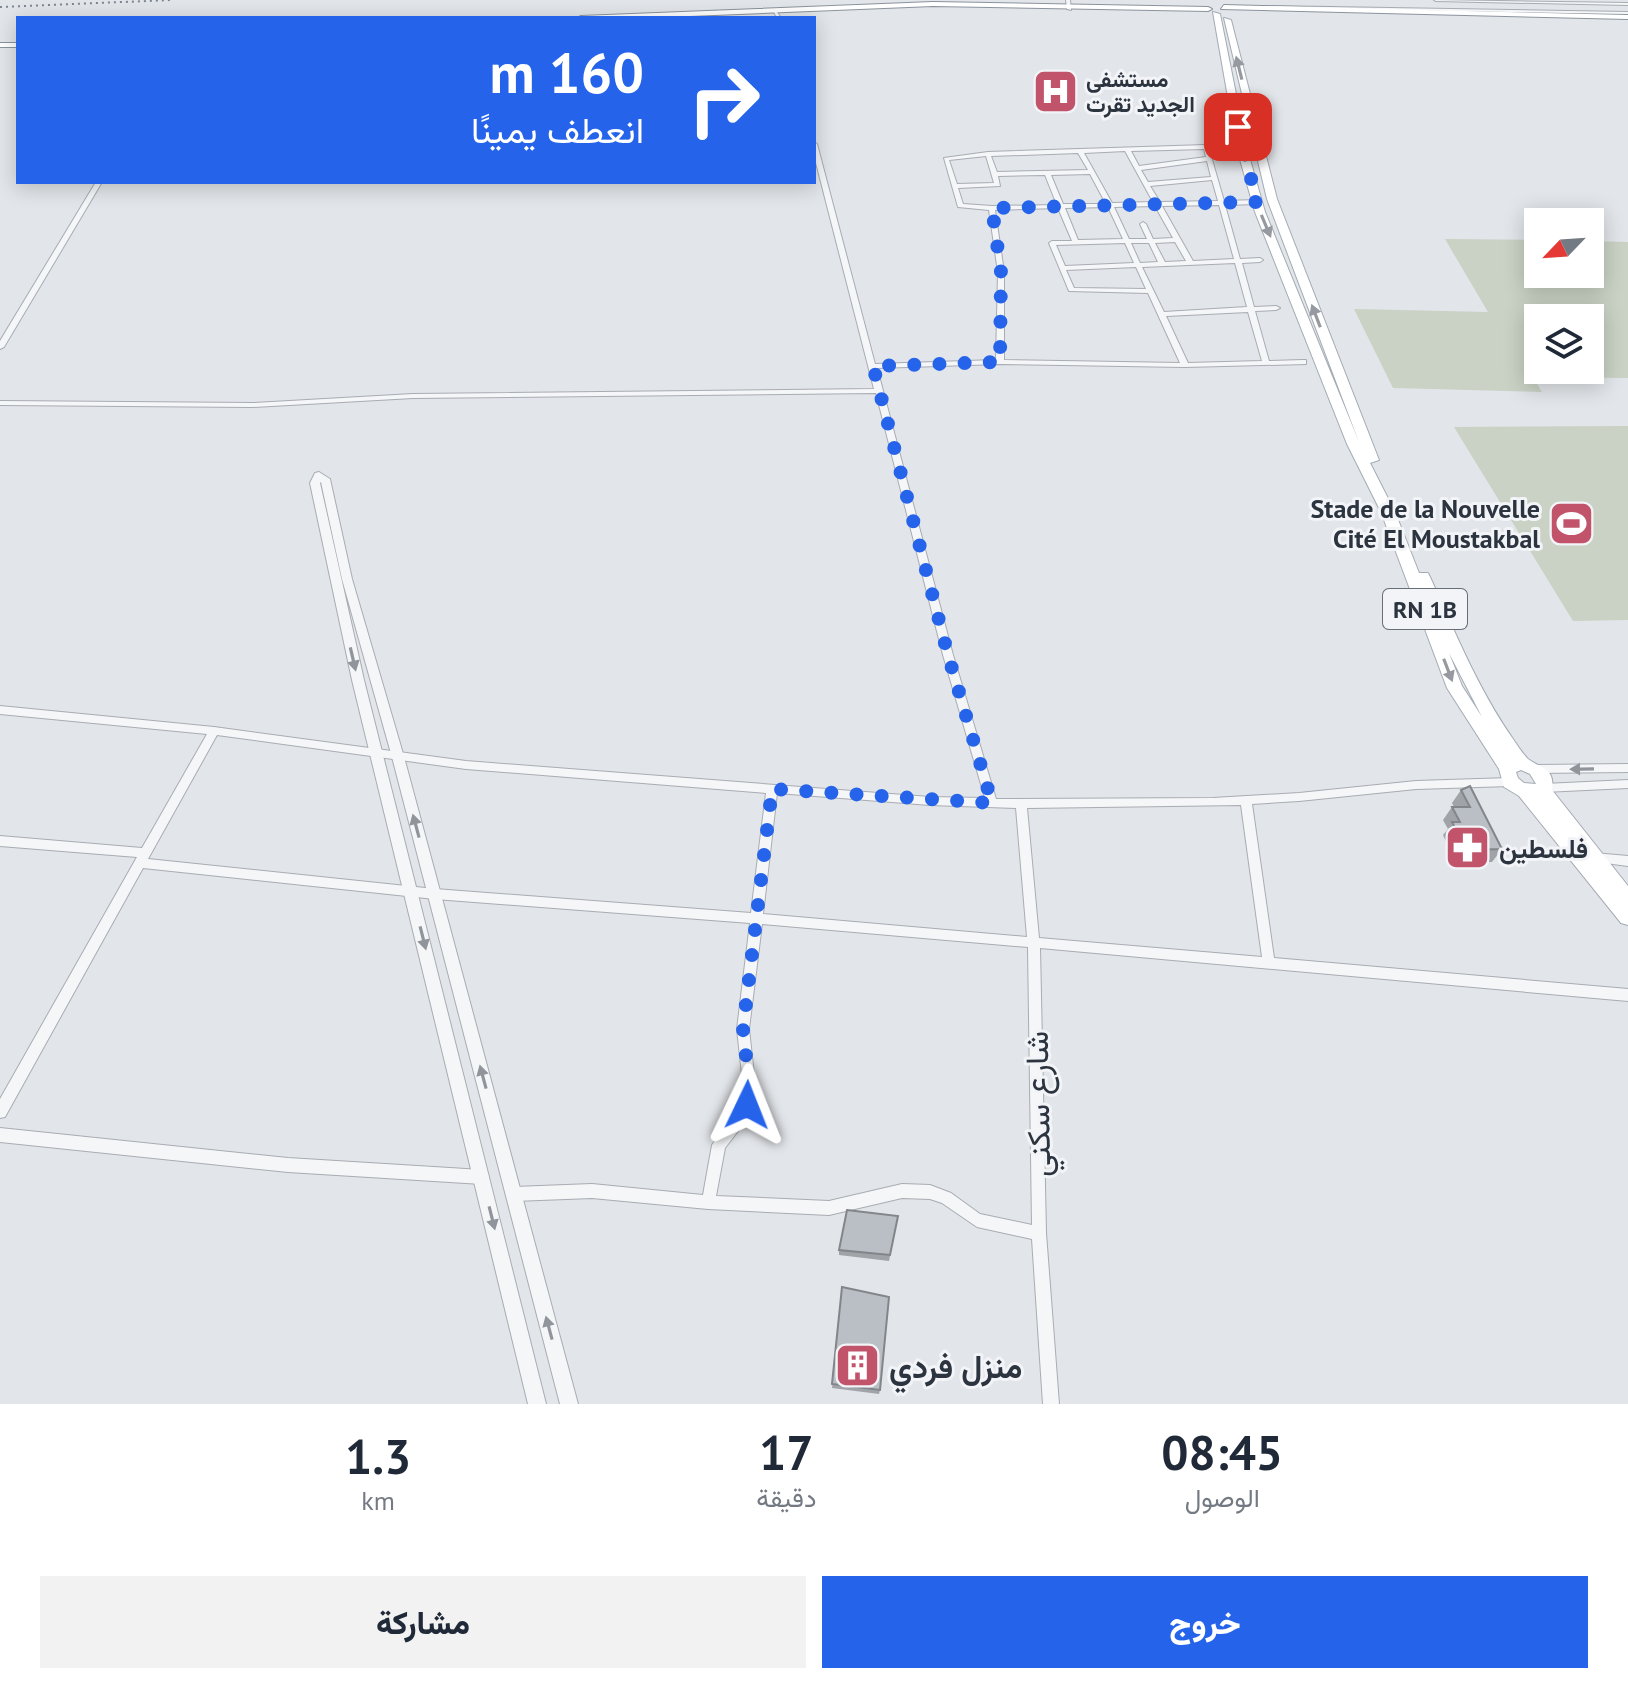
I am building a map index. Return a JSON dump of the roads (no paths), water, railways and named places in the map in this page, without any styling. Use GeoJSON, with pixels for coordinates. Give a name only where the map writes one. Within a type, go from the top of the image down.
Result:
{"type":"FeatureCollection","features":[{"type":"Feature","properties":{"kind":"main road"},"geometry":{"type":"LineString","coordinates":[[667,16],[777,14],[933,4],[1628,17]]}},
{"type":"Feature","properties":{"kind":"main road"},"geometry":{"type":"LineString","coordinates":[[725,16],[1069,5]]}},
{"type":"Feature","properties":{"kind":"main road"},"geometry":{"type":"LineString","coordinates":[[1218,8],[1628,17]]}},
{"type":"Feature","properties":{"kind":"main road","name":"RN 1B"},"geometry":{"type":"LineString","coordinates":[[1218,8],[1242,149],[1257,202],[1388,512],[1455,688],[1628,899]]}},
{"type":"Feature","properties":{"kind":"main road","name":"RN 1B"},"geometry":{"type":"LineString","coordinates":[[1218,8],[1272,199],[1337,389]]}},
{"type":"Feature","properties":{"kind":"main road"},"geometry":{"type":"LineString","coordinates":[[799,16],[809,13]]}},
{"type":"Feature","properties":{"kind":"main road","name":"RN 1B"},"geometry":{"type":"LineString","coordinates":[[1527,779],[1628,917]]}},
{"type":"Feature","properties":{"kind":"street"},"geometry":{"type":"LineString","coordinates":[[1316,0],[1322,9]]}},
{"type":"Feature","properties":{"kind":"street"},"geometry":{"type":"LineString","coordinates":[[1436,0],[1628,4]]}},
{"type":"Feature","properties":{"kind":"street"},"geometry":{"type":"LineString","coordinates":[[1467,0],[1487,12]]}},
{"type":"Feature","properties":{"kind":"street"},"geometry":{"type":"LineString","coordinates":[[1574,1],[1590,14]]}},
{"type":"Feature","properties":{"kind":"street"},"geometry":{"type":"LineString","coordinates":[[1206,147],[1266,363]]}},
{"type":"Feature","properties":{"kind":"street"},"geometry":{"type":"LineString","coordinates":[[1257,202],[962,207],[946,159],[988,154],[1206,147],[1260,151]]}},
{"type":"Feature","properties":{"kind":"street"},"geometry":{"type":"LineString","coordinates":[[1127,150],[1190,262]]}},
{"type":"Feature","properties":{"kind":"street"},"geometry":{"type":"LineString","coordinates":[[1080,151],[1110,205],[1185,365]]}},
{"type":"Feature","properties":{"kind":"street"},"geometry":{"type":"LineString","coordinates":[[816,152],[948,655],[992,803]]}},
{"type":"Feature","properties":{"kind":"street"},"geometry":{"type":"LineString","coordinates":[[956,186],[998,185],[988,154]]}},
{"type":"Feature","properties":{"kind":"street"},"geometry":{"type":"LineString","coordinates":[[1138,168],[1165,167],[1173,161],[1209,159]]}},
{"type":"Feature","properties":{"kind":"street"},"geometry":{"type":"LineString","coordinates":[[995,174],[1092,172]]}},
{"type":"Feature","properties":{"kind":"street"},"geometry":{"type":"LineString","coordinates":[[1047,173],[1075,241]]}},
{"type":"Feature","properties":{"kind":"street"},"geometry":{"type":"LineString","coordinates":[[1148,184],[1215,178]]}},
{"type":"Feature","properties":{"kind":"street"},"geometry":{"type":"LineString","coordinates":[[0,347],[98,184]]}},
{"type":"Feature","properties":{"kind":"street"},"geometry":{"type":"LineString","coordinates":[[992,208],[1001,272],[1000,362]]}},
{"type":"Feature","properties":{"kind":"street"},"geometry":{"type":"LineString","coordinates":[[1143,224],[1162,263]]}},
{"type":"Feature","properties":{"kind":"street"},"geometry":{"type":"LineString","coordinates":[[1150,291],[1074,291],[1052,243],[1178,240]]}},
{"type":"Feature","properties":{"kind":"street"},"geometry":{"type":"LineString","coordinates":[[1061,268],[1260,260]]}},
{"type":"Feature","properties":{"kind":"street"},"geometry":{"type":"LineString","coordinates":[[1163,314],[1276,308]]}},
{"type":"Feature","properties":{"kind":"street"},"geometry":{"type":"LineString","coordinates":[[873,366],[1000,362],[1185,365],[1303,362]]}},
{"type":"Feature","properties":{"kind":"street"},"geometry":{"type":"LineString","coordinates":[[0,403],[252,405],[413,396],[879,391]]}},
{"type":"Feature","properties":{"kind":"street"},"geometry":{"type":"LineString","coordinates":[[537,1404],[335,582],[315,483],[319,475],[325,479],[347,579],[435,894],[569,1404]]}},
{"type":"Feature","properties":{"kind":"street"},"geometry":{"type":"LineString","coordinates":[[0,710],[214,731],[398,757],[772,789],[992,803],[1246,800],[1527,779],[1628,768]]}},
{"type":"Feature","properties":{"kind":"street"},"geometry":{"type":"LineString","coordinates":[[0,1111],[214,731]]}},
{"type":"Feature","properties":{"kind":"street"},"geometry":{"type":"LineString","coordinates":[[1527,779],[1628,784]]}},
{"type":"Feature","properties":{"kind":"street"},"geometry":{"type":"LineString","coordinates":[[708,1202],[719,1145],[740,1117],[750,1093],[743,1029],[772,789]]}},
{"type":"Feature","properties":{"kind":"street"},"geometry":{"type":"LineString","coordinates":[[1246,800],[1269,964]]}},
{"type":"Feature","properties":{"kind":"street","name":"شارع سكني"},"geometry":{"type":"LineString","coordinates":[[1021,804],[1034,944],[1039,1233],[1051,1404]]}},
{"type":"Feature","properties":{"kind":"street"},"geometry":{"type":"LineString","coordinates":[[0,841],[435,894],[755,918],[1628,995]]}},
{"type":"Feature","properties":{"kind":"street"},"geometry":{"type":"LineString","coordinates":[[1593,858],[1628,861]]}},
{"type":"Feature","properties":{"kind":"street"},"geometry":{"type":"LineString","coordinates":[[0,1135],[288,1165],[482,1177]]}},
{"type":"Feature","properties":{"kind":"street"},"geometry":{"type":"LineString","coordinates":[[514,1194],[592,1191],[708,1202],[829,1208],[902,1191],[930,1192],[946,1198],[977,1220],[1039,1233]]}},
{"type":"Feature","properties":{"kind":"railway"},"geometry":{"type":"LineString","coordinates":[[0,7],[172,0]]}},
{"type":"Feature","properties":{"kind":"place","name":"مستشفى الجديد تقرت"},"geometry":{"type":"Point","coordinates":[1055,92]}},
{"type":"Feature","properties":{"kind":"place","name":"Stade de la Nouvelle Cité El Moustakbal"},"geometry":{"type":"Point","coordinates":[1571,523]}},
{"type":"Feature","properties":{"kind":"place","name":"فلسطين"},"geometry":{"type":"Point","coordinates":[1468,848]}},
{"type":"Feature","properties":{"kind":"place","name":"منزل فردي"},"geometry":{"type":"Point","coordinates":[858,1366]}}]}
